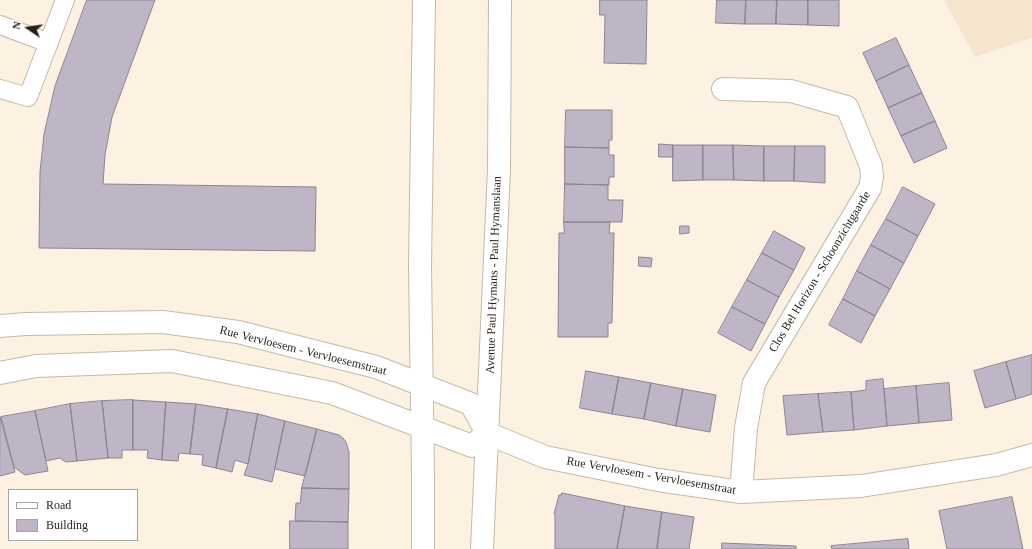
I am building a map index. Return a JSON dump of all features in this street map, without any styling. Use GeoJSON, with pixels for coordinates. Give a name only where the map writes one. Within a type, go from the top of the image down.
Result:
{"type":"FeatureCollection","features":[{"type":"Feature","properties":{"kind":"street"},"geometry":{"type":"LineString","coordinates":[[422,549],[420,266],[424,0]]}},
{"type":"Feature","properties":{"kind":"street","name":"Avenue Paul Hymans - Paul Hymanslaan"},"geometry":{"type":"LineString","coordinates":[[482,549],[499,169],[500,0]]}},
{"type":"Feature","properties":{"kind":"street","name":"Clos Bel Horizon - Schoonzichtgaarde"},"geometry":{"type":"LineString","coordinates":[[723,89],[791,91],[847,107],[871,166],[872,177],[870,188],[754,383],[746,428],[741,492]]}},
{"type":"Feature","properties":{"kind":"street","name":"Rue Vervloesem - Vervloesemstraat"},"geometry":{"type":"LineString","coordinates":[[0,326],[164,322],[238,332],[376,367],[472,404],[488,433],[545,457],[658,480],[741,492],[861,486],[996,465],[1032,455]]}},
{"type":"Feature","properties":{"kind":"street"},"geometry":{"type":"LineString","coordinates":[[0,373],[36,366],[172,361],[332,393],[472,446],[488,433]]}},
{"type":"Feature","properties":{"kind":"lane"},"geometry":{"type":"LineString","coordinates":[[0,89],[28,98],[65,0]]}},
{"type":"Feature","properties":{"kind":"lane"},"geometry":{"type":"LineString","coordinates":[[0,25],[49,43]]}},
{"type":"Feature","properties":{"kind":"shaded area"},"geometry":{"type":"Polygon","coordinates":[[[944,0],[1032,0],[1032,38],[975,57],[944,0]]]}},
{"type":"Feature","properties":{"kind":"building"},"geometry":{"type":"Polygon","coordinates":[[[87,0],[155,0],[112,117],[105,155],[103,184],[316,187],[315,251],[39,248],[40,172],[44,134],[55,86],[87,0]]]}},
{"type":"Feature","properties":{"kind":"building"},"geometry":{"type":"Polygon","coordinates":[[[600,0],[647,0],[646,64],[604,63],[605,15],[600,15],[600,0]]]}},
{"type":"Feature","properties":{"kind":"building"},"geometry":{"type":"Polygon","coordinates":[[[717,0],[746,0],[745,24],[716,23],[717,0]]]}},
{"type":"Feature","properties":{"kind":"building"},"geometry":{"type":"Polygon","coordinates":[[[746,0],[777,0],[776,24],[745,24],[746,0]]]}},
{"type":"Feature","properties":{"kind":"building"},"geometry":{"type":"Polygon","coordinates":[[[777,0],[808,0],[808,25],[776,24],[777,0]]]}},
{"type":"Feature","properties":{"kind":"building"},"geometry":{"type":"Polygon","coordinates":[[[808,0],[839,0],[839,26],[808,25],[808,0]]]}},
{"type":"Feature","properties":{"kind":"building"},"geometry":{"type":"Polygon","coordinates":[[[896,38],[909,65],[876,81],[863,53],[896,38]]]}},
{"type":"Feature","properties":{"kind":"building"},"geometry":{"type":"Polygon","coordinates":[[[909,65],[922,93],[888,108],[876,81],[909,65]]]}},
{"type":"Feature","properties":{"kind":"building"},"geometry":{"type":"Polygon","coordinates":[[[922,93],[935,121],[901,136],[888,108],[922,93]]]}},
{"type":"Feature","properties":{"kind":"building"},"geometry":{"type":"Polygon","coordinates":[[[566,110],[612,110],[612,140],[609,140],[609,148],[565,147],[566,110]]]}},
{"type":"Feature","properties":{"kind":"building"},"geometry":{"type":"Polygon","coordinates":[[[935,121],[947,148],[914,163],[901,136],[935,121]]]}},
{"type":"Feature","properties":{"kind":"building"},"geometry":{"type":"Polygon","coordinates":[[[659,144],[673,145],[673,157],[659,157],[659,144]]]}},
{"type":"Feature","properties":{"kind":"building"},"geometry":{"type":"Polygon","coordinates":[[[673,145],[703,145],[703,180],[673,181],[673,145]]]}},
{"type":"Feature","properties":{"kind":"building"},"geometry":{"type":"Polygon","coordinates":[[[703,145],[733,145],[734,180],[703,180],[703,145]]]}},
{"type":"Feature","properties":{"kind":"building"},"geometry":{"type":"Polygon","coordinates":[[[733,145],[764,146],[764,181],[734,180],[733,145]]]}},
{"type":"Feature","properties":{"kind":"building"},"geometry":{"type":"Polygon","coordinates":[[[764,146],[795,146],[794,181],[764,181],[764,146]]]}},
{"type":"Feature","properties":{"kind":"building"},"geometry":{"type":"Polygon","coordinates":[[[795,146],[825,146],[825,183],[794,181],[795,146]]]}},
{"type":"Feature","properties":{"kind":"building"},"geometry":{"type":"Polygon","coordinates":[[[565,147],[609,148],[609,155],[614,155],[614,177],[609,177],[609,185],[565,184],[565,147]]]}},
{"type":"Feature","properties":{"kind":"building"},"geometry":{"type":"Polygon","coordinates":[[[565,184],[608,185],[608,200],[623,200],[622,222],[564,222],[565,184]]]}},
{"type":"Feature","properties":{"kind":"building"},"geometry":{"type":"Polygon","coordinates":[[[903,187],[935,204],[918,236],[886,219],[903,187]]]}},
{"type":"Feature","properties":{"kind":"building"},"geometry":{"type":"Polygon","coordinates":[[[886,219],[918,236],[904,263],[871,245],[886,219]]]}},
{"type":"Feature","properties":{"kind":"building"},"geometry":{"type":"Polygon","coordinates":[[[564,222],[610,222],[609,233],[614,233],[612,323],[608,323],[608,337],[558,337],[559,233],[564,233],[564,222]]]}},
{"type":"Feature","properties":{"kind":"building"},"geometry":{"type":"Polygon","coordinates":[[[680,226],[689,226],[689,233],[680,234],[680,226]]]}},
{"type":"Feature","properties":{"kind":"building"},"geometry":{"type":"Polygon","coordinates":[[[774,231],[805,248],[794,270],[762,253],[774,231]]]}},
{"type":"Feature","properties":{"kind":"building"},"geometry":{"type":"Polygon","coordinates":[[[871,245],[904,263],[890,289],[857,271],[871,245]]]}},
{"type":"Feature","properties":{"kind":"building"},"geometry":{"type":"Polygon","coordinates":[[[762,253],[794,270],[779,297],[747,280],[762,253]]]}},
{"type":"Feature","properties":{"kind":"building"},"geometry":{"type":"Polygon","coordinates":[[[639,257],[652,258],[651,267],[639,266],[639,257]]]}},
{"type":"Feature","properties":{"kind":"building"},"geometry":{"type":"Polygon","coordinates":[[[857,271],[890,289],[875,316],[843,299],[857,271]]]}},
{"type":"Feature","properties":{"kind":"building"},"geometry":{"type":"Polygon","coordinates":[[[747,280],[779,297],[765,324],[732,307],[747,280]]]}},
{"type":"Feature","properties":{"kind":"building"},"geometry":{"type":"Polygon","coordinates":[[[843,299],[875,316],[861,343],[829,325],[843,299]]]}},
{"type":"Feature","properties":{"kind":"building"},"geometry":{"type":"Polygon","coordinates":[[[732,307],[765,324],[751,351],[718,333],[732,307]]]}},
{"type":"Feature","properties":{"kind":"building"},"geometry":{"type":"Polygon","coordinates":[[[1032,355],[1032,394],[1016,399],[1006,362],[1032,355]]]}},
{"type":"Feature","properties":{"kind":"building"},"geometry":{"type":"Polygon","coordinates":[[[1006,362],[1016,399],[985,408],[974,371],[1006,362]]]}},
{"type":"Feature","properties":{"kind":"building"},"geometry":{"type":"Polygon","coordinates":[[[586,371],[619,377],[612,414],[580,408],[586,371]]]}},
{"type":"Feature","properties":{"kind":"building"},"geometry":{"type":"Polygon","coordinates":[[[619,377],[651,383],[644,419],[612,414],[619,377]]]}},
{"type":"Feature","properties":{"kind":"building"},"geometry":{"type":"Polygon","coordinates":[[[883,379],[887,426],[854,430],[851,392],[866,390],[866,381],[883,379]]]}},
{"type":"Feature","properties":{"kind":"building"},"geometry":{"type":"Polygon","coordinates":[[[651,383],[683,389],[676,426],[644,419],[651,383]]]}},
{"type":"Feature","properties":{"kind":"building"},"geometry":{"type":"Polygon","coordinates":[[[949,383],[952,420],[919,423],[916,386],[949,383]]]}},
{"type":"Feature","properties":{"kind":"building"},"geometry":{"type":"Polygon","coordinates":[[[916,386],[919,423],[887,426],[884,389],[916,386]]]}},
{"type":"Feature","properties":{"kind":"building"},"geometry":{"type":"Polygon","coordinates":[[[683,389],[716,395],[710,432],[676,426],[683,389]]]}},
{"type":"Feature","properties":{"kind":"building"},"geometry":{"type":"Polygon","coordinates":[[[851,392],[854,430],[823,432],[818,394],[851,392]]]}},
{"type":"Feature","properties":{"kind":"building"},"geometry":{"type":"Polygon","coordinates":[[[818,394],[823,432],[787,435],[783,396],[818,394]]]}},
{"type":"Feature","properties":{"kind":"building"},"geometry":{"type":"Polygon","coordinates":[[[133,400],[166,402],[162,460],[147,458],[148,450],[133,450],[133,400]]]}},
{"type":"Feature","properties":{"kind":"building"},"geometry":{"type":"Polygon","coordinates":[[[133,400],[133,450],[122,450],[122,458],[108,458],[102,401],[133,400]]]}},
{"type":"Feature","properties":{"kind":"building"},"geometry":{"type":"Polygon","coordinates":[[[102,401],[108,458],[77,461],[70,404],[102,401]]]}},
{"type":"Feature","properties":{"kind":"building"},"geometry":{"type":"Polygon","coordinates":[[[166,402],[196,404],[190,454],[179,453],[178,461],[162,460],[166,402]]]}},
{"type":"Feature","properties":{"kind":"building"},"geometry":{"type":"Polygon","coordinates":[[[70,404],[77,461],[66,462],[60,458],[46,461],[35,411],[70,404]]]}},
{"type":"Feature","properties":{"kind":"building"},"geometry":{"type":"Polygon","coordinates":[[[196,404],[228,409],[216,468],[202,465],[203,455],[190,454],[196,404]]]}},
{"type":"Feature","properties":{"kind":"building"},"geometry":{"type":"Polygon","coordinates":[[[228,409],[258,414],[248,464],[235,460],[232,472],[216,468],[228,409]]]}},
{"type":"Feature","properties":{"kind":"building"},"geometry":{"type":"Polygon","coordinates":[[[35,411],[48,471],[25,475],[14,467],[1,417],[35,411]]]}},
{"type":"Feature","properties":{"kind":"building"},"geometry":{"type":"Polygon","coordinates":[[[258,414],[285,421],[272,482],[244,475],[248,464],[258,414]]]}},
{"type":"Feature","properties":{"kind":"building"},"geometry":{"type":"Polygon","coordinates":[[[0,417],[15,472],[0,476],[0,417]]]}},
{"type":"Feature","properties":{"kind":"building"},"geometry":{"type":"Polygon","coordinates":[[[285,421],[317,429],[305,476],[275,469],[285,421]]]}},
{"type":"Feature","properties":{"kind":"building"},"geometry":{"type":"Polygon","coordinates":[[[317,429],[339,435],[346,442],[349,452],[349,489],[302,488],[317,429]]]}},
{"type":"Feature","properties":{"kind":"building"},"geometry":{"type":"Polygon","coordinates":[[[302,488],[349,489],[348,522],[295,521],[296,503],[300,503],[302,488]]]}},
{"type":"Feature","properties":{"kind":"building"},"geometry":{"type":"Polygon","coordinates":[[[562,493],[625,506],[617,549],[555,549],[554,514],[559,495],[562,493]]]}},
{"type":"Feature","properties":{"kind":"building"},"geometry":{"type":"Polygon","coordinates":[[[1012,497],[1023,549],[947,549],[939,511],[1012,497]]]}},
{"type":"Feature","properties":{"kind":"building"},"geometry":{"type":"Polygon","coordinates":[[[625,506],[662,512],[657,549],[617,549],[625,506]]]}},
{"type":"Feature","properties":{"kind":"building"},"geometry":{"type":"Polygon","coordinates":[[[662,512],[694,517],[689,549],[657,549],[662,512]]]}},
{"type":"Feature","properties":{"kind":"building"},"geometry":{"type":"Polygon","coordinates":[[[290,521],[348,522],[348,549],[290,549],[290,521]]]}},
{"type":"Feature","properties":{"kind":"building"},"geometry":{"type":"Polygon","coordinates":[[[908,539],[909,549],[832,549],[831,546],[908,539]]]}},
{"type":"Feature","properties":{"kind":"building"},"geometry":{"type":"Polygon","coordinates":[[[722,543],[796,546],[796,549],[722,549],[722,543]]]}}]}
